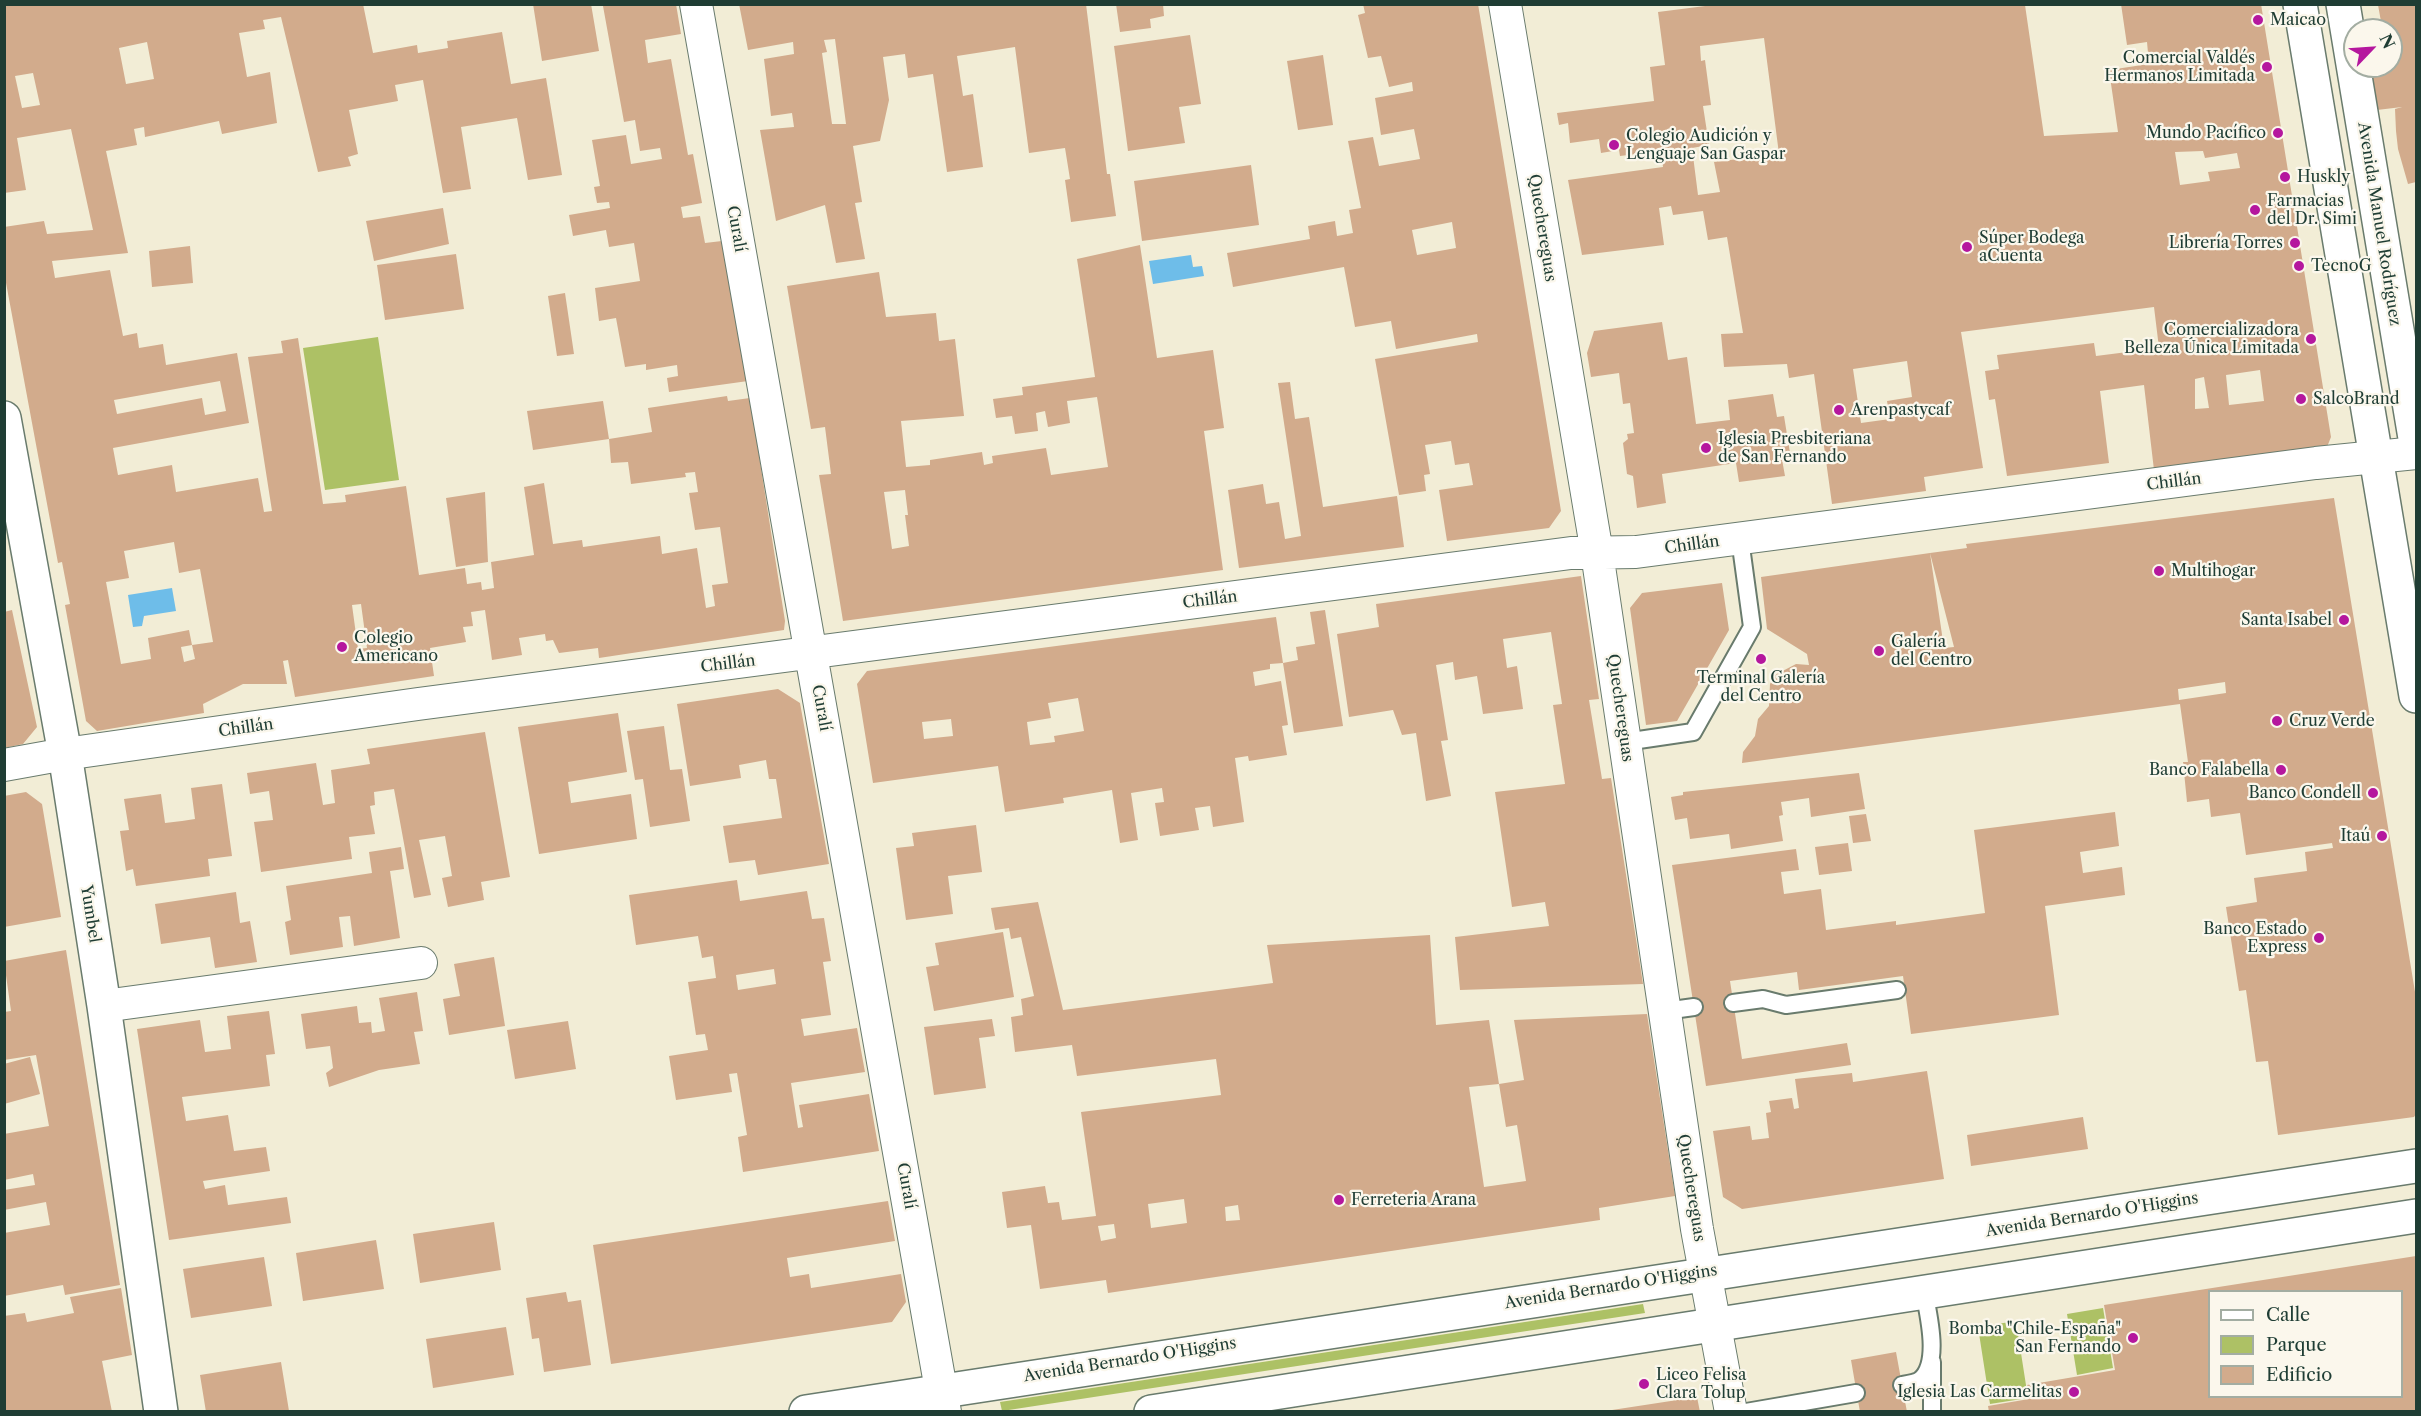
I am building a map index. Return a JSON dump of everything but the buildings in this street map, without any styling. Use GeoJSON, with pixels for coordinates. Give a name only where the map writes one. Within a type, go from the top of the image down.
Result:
{"type":"FeatureCollection","features":[{"type":"Feature","properties":{"kind":"main road"},"geometry":{"type":"LineString","coordinates":[[2300,4],[2416,696]]}},
{"type":"Feature","properties":{"kind":"main road","name":"Avenida Manuel Rodríguez"},"geometry":{"type":"LineString","coordinates":[[2343,4],[2416,444]]}},
{"type":"Feature","properties":{"kind":"main road","name":"Yumbel"},"geometry":{"type":"LineString","coordinates":[[4,418],[66,754],[161,1412]]}},
{"type":"Feature","properties":{"kind":"main road","name":"Avenida Bernardo O'Higgins"},"geometry":{"type":"LineString","coordinates":[[806,1412],[943,1401],[1704,1273],[2416,1166]]}},
{"type":"Feature","properties":{"kind":"main road"},"geometry":{"type":"LineString","coordinates":[[1150,1412],[2416,1216]]}},
{"type":"Feature","properties":{"kind":"street","name":"Curalí"},"geometry":{"type":"LineString","coordinates":[[696,4],[943,1401]]}},
{"type":"Feature","properties":{"kind":"street","name":"Quechereguas"},"geometry":{"type":"LineString","coordinates":[[1505,4],[1597,553],[1624,742],[1679,1009],[1704,1273],[1731,1412]]}},
{"type":"Feature","properties":{"kind":"street","name":"Chillán"},"geometry":{"type":"LineString","coordinates":[[4,765],[66,754],[418,704],[1571,553],[1636,552],[2416,453]]}},
{"type":"Feature","properties":{"kind":"street"},"geometry":{"type":"LineString","coordinates":[[104,1006],[421,963]]}},
{"type":"Feature","properties":{"kind":"lane"},"geometry":{"type":"LineString","coordinates":[[1624,742],[1693,732],[1752,627],[1740,538]]}},
{"type":"Feature","properties":{"kind":"lane"},"geometry":{"type":"LineString","coordinates":[[1733,1003],[1763,999],[1785,1005],[1897,990]]}},
{"type":"Feature","properties":{"kind":"lane"},"geometry":{"type":"LineString","coordinates":[[1924,1291],[1932,1352],[1932,1412]]}},
{"type":"Feature","properties":{"kind":"lane"},"geometry":{"type":"LineString","coordinates":[[1902,1385],[1919,1381],[1927,1372],[1932,1352]]}},
{"type":"Feature","properties":{"kind":"lane"},"geometry":{"type":"LineString","coordinates":[[1746,1412],[1856,1393]]}},
{"type":"Feature","properties":{"kind":"green space"},"geometry":{"type":"Polygon","coordinates":[[[378,337],[399,480],[325,490],[303,348],[378,337]]]}},
{"type":"Feature","properties":{"kind":"green space"},"geometry":{"type":"Polygon","coordinates":[[[1643,1304],[1645,1313],[1002,1411],[1000,1402],[1643,1304]]]}},
{"type":"Feature","properties":{"kind":"green space"},"geometry":{"type":"Polygon","coordinates":[[[2103,1308],[2113,1368],[2077,1375],[2067,1314],[2103,1308]]]}},
{"type":"Feature","properties":{"kind":"green space"},"geometry":{"type":"Polygon","coordinates":[[[2016,1321],[2028,1398],[1990,1404],[1978,1327],[2016,1321]]]}},
{"type":"Feature","properties":{"kind":"water"},"geometry":{"type":"Polygon","coordinates":[[[1191,255],[1193,267],[1202,266],[1204,276],[1153,284],[1149,261],[1191,255]]]}},
{"type":"Feature","properties":{"kind":"water"},"geometry":{"type":"Polygon","coordinates":[[[172,588],[176,611],[144,616],[142,626],[133,627],[128,595],[172,588]]]}},
{"type":"Feature","properties":{"kind":"place","name":"Maicao"},"geometry":{"type":"Point","coordinates":[2258,20]}},
{"type":"Feature","properties":{"kind":"place","name":"Comercial Valdés Hermanos Limitada"},"geometry":{"type":"Point","coordinates":[2267,67]}},
{"type":"Feature","properties":{"kind":"place","name":"Mundo Pacífico"},"geometry":{"type":"Point","coordinates":[2278,133]}},
{"type":"Feature","properties":{"kind":"place","name":"Colegio Audición y Lenguaje San Gaspar"},"geometry":{"type":"Point","coordinates":[1614,145]}},
{"type":"Feature","properties":{"kind":"place","name":"Huskly"},"geometry":{"type":"Point","coordinates":[2285,177]}},
{"type":"Feature","properties":{"kind":"place","name":"Farmacias del Dr. Simi"},"geometry":{"type":"Point","coordinates":[2255,210]}},
{"type":"Feature","properties":{"kind":"place","name":"Librería Torres"},"geometry":{"type":"Point","coordinates":[2295,243]}},
{"type":"Feature","properties":{"kind":"place","name":"Súper Bodega aCuenta"},"geometry":{"type":"Point","coordinates":[1967,247]}},
{"type":"Feature","properties":{"kind":"place","name":"TecnoG"},"geometry":{"type":"Point","coordinates":[2299,266]}},
{"type":"Feature","properties":{"kind":"place","name":"Comercializadora Belleza Única Limitada"},"geometry":{"type":"Point","coordinates":[2311,339]}},
{"type":"Feature","properties":{"kind":"place","name":"SalcoBrand"},"geometry":{"type":"Point","coordinates":[2301,399]}},
{"type":"Feature","properties":{"kind":"place","name":"Arenpastycaf"},"geometry":{"type":"Point","coordinates":[1839,410]}},
{"type":"Feature","properties":{"kind":"place","name":"Iglesia Presbiteriana de San Fernando"},"geometry":{"type":"Point","coordinates":[1706,448]}},
{"type":"Feature","properties":{"kind":"place","name":"Multihogar"},"geometry":{"type":"Point","coordinates":[2159,571]}},
{"type":"Feature","properties":{"kind":"place","name":"Santa Isabel"},"geometry":{"type":"Point","coordinates":[2344,620]}},
{"type":"Feature","properties":{"kind":"place","name":"Colegio Americano"},"geometry":{"type":"Point","coordinates":[342,647]}},
{"type":"Feature","properties":{"kind":"place","name":"Galería del Centro"},"geometry":{"type":"Point","coordinates":[1879,651]}},
{"type":"Feature","properties":{"kind":"place","name":"Terminal Galería del Centro"},"geometry":{"type":"Point","coordinates":[1761,659]}},
{"type":"Feature","properties":{"kind":"place","name":"Cruz Verde"},"geometry":{"type":"Point","coordinates":[2277,721]}},
{"type":"Feature","properties":{"kind":"place","name":"Banco Falabella"},"geometry":{"type":"Point","coordinates":[2281,770]}},
{"type":"Feature","properties":{"kind":"place","name":"Banco Condell"},"geometry":{"type":"Point","coordinates":[2373,793]}},
{"type":"Feature","properties":{"kind":"place","name":"Itaú"},"geometry":{"type":"Point","coordinates":[2382,836]}},
{"type":"Feature","properties":{"kind":"place","name":"Banco Estado Express"},"geometry":{"type":"Point","coordinates":[2319,938]}},
{"type":"Feature","properties":{"kind":"place","name":"Ferreteria Arana"},"geometry":{"type":"Point","coordinates":[1339,1200]}},
{"type":"Feature","properties":{"kind":"place","name":"Bomba \"Chile-España\" San Fernando"},"geometry":{"type":"Point","coordinates":[2133,1338]}},
{"type":"Feature","properties":{"kind":"place","name":"Liceo Felisa Clara Tolup"},"geometry":{"type":"Point","coordinates":[1644,1384]}},
{"type":"Feature","properties":{"kind":"place","name":"Iglesia Las Carmelitas"},"geometry":{"type":"Point","coordinates":[2074,1392]}}]}
